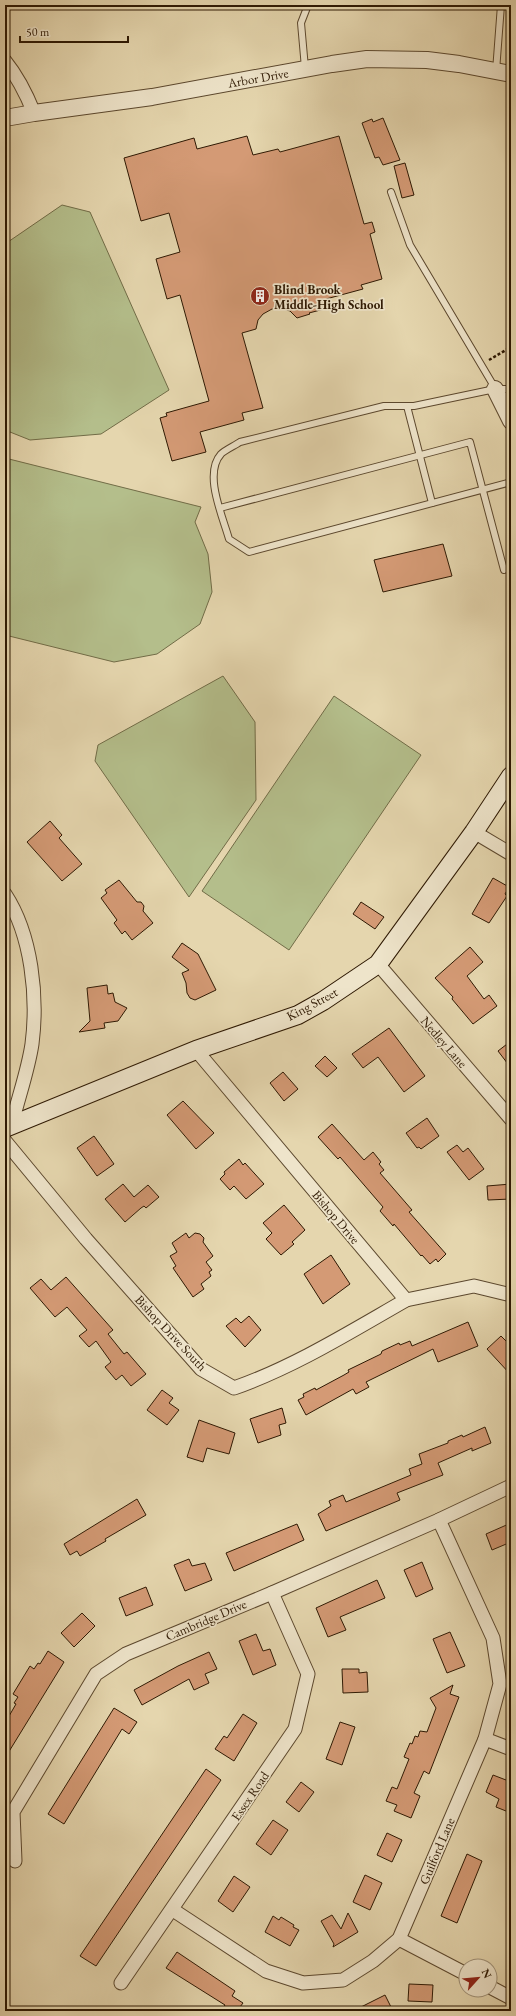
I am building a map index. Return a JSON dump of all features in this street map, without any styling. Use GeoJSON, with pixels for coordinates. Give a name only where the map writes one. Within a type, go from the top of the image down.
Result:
{"type":"FeatureCollection","features":[{"type":"Feature","properties":{"kind":"main road","name":"King Street"},"geometry":{"type":"LineString","coordinates":[[8,1126],[196,1050],[298,1015],[323,1001],[378,964],[474,832],[511,776]]}},
{"type":"Feature","properties":{"kind":"street","name":"Arbor Drive"},"geometry":{"type":"LineString","coordinates":[[5,118],[152,97],[366,59],[427,60],[504,72]]}},
{"type":"Feature","properties":{"kind":"street"},"geometry":{"type":"LineString","coordinates":[[5,61],[25,90],[34,113]]}},
{"type":"Feature","properties":{"kind":"street"},"geometry":{"type":"LineString","coordinates":[[503,389],[511,421]]}},
{"type":"Feature","properties":{"kind":"street"},"geometry":{"type":"LineString","coordinates":[[474,832],[511,854]]}},
{"type":"Feature","properties":{"kind":"street"},"geometry":{"type":"LineString","coordinates":[[5,894],[26,938],[35,1010],[32,1046],[8,1126]]}},
{"type":"Feature","properties":{"kind":"street","name":"Nedley Lane"},"geometry":{"type":"LineString","coordinates":[[378,964],[511,1119]]}},
{"type":"Feature","properties":{"kind":"street","name":"Bishop Drive"},"geometry":{"type":"LineString","coordinates":[[196,1050],[406,1300]]}},
{"type":"Feature","properties":{"kind":"street","name":"Bishop Drive South"},"geometry":{"type":"LineString","coordinates":[[5,1141],[86,1240],[201,1369],[234,1388],[264,1377],[294,1363],[406,1300]]}},
{"type":"Feature","properties":{"kind":"street"},"geometry":{"type":"LineString","coordinates":[[406,1300],[474,1286],[511,1295]]}},
{"type":"Feature","properties":{"kind":"street","name":"Cambridge Drive"},"geometry":{"type":"LineString","coordinates":[[14,1861],[13,1812],[96,1674],[126,1654],[272,1593],[439,1520],[511,1486]]}},
{"type":"Feature","properties":{"kind":"street","name":"Guilford Lane"},"geometry":{"type":"LineString","coordinates":[[173,1910],[266,1971],[303,1983],[343,1980],[373,1961],[399,1939],[485,1739],[500,1684],[493,1638],[439,1520]]}},
{"type":"Feature","properties":{"kind":"street","name":"Essex Road"},"geometry":{"type":"LineString","coordinates":[[121,1983],[173,1910],[295,1729],[308,1674],[272,1593]]}},
{"type":"Feature","properties":{"kind":"street"},"geometry":{"type":"LineString","coordinates":[[485,1739],[511,1749]]}},
{"type":"Feature","properties":{"kind":"street"},"geometry":{"type":"LineString","coordinates":[[399,1939],[458,1970]]}},
{"type":"Feature","properties":{"kind":"street"},"geometry":{"type":"LineString","coordinates":[[498,1991],[511,1998]]}},
{"type":"Feature","properties":{"kind":"lane"},"geometry":{"type":"LineString","coordinates":[[306,69],[301,23],[308,5]]}},
{"type":"Feature","properties":{"kind":"lane"},"geometry":{"type":"LineString","coordinates":[[501,5],[504,72]]}},
{"type":"Feature","properties":{"kind":"lane"},"geometry":{"type":"LineString","coordinates":[[391,192],[410,245],[482,365],[503,389]]}},
{"type":"Feature","properties":{"kind":"lane"},"geometry":{"type":"LineString","coordinates":[[503,389],[407,406],[384,406],[240,442],[221,455],[214,470],[214,487],[229,539],[249,552],[511,482]]}},
{"type":"Feature","properties":{"kind":"lane"},"geometry":{"type":"LineString","coordinates":[[407,406],[432,503]]}},
{"type":"Feature","properties":{"kind":"lane"},"geometry":{"type":"LineString","coordinates":[[220,508],[470,442],[504,570]]}},
{"type":"Feature","properties":{"kind":"path"},"geometry":{"type":"LineString","coordinates":[[482,365],[511,347]]}},
{"type":"Feature","properties":{"kind":"green space"},"geometry":{"type":"Polygon","coordinates":[[[62,205],[90,212],[169,390],[101,434],[30,440],[5,430],[5,244],[62,205]]]}},
{"type":"Feature","properties":{"kind":"green space"},"geometry":{"type":"Polygon","coordinates":[[[5,458],[201,507],[195,522],[208,554],[212,592],[200,624],[157,654],[114,662],[5,635],[5,458]]]}},
{"type":"Feature","properties":{"kind":"green space"},"geometry":{"type":"Polygon","coordinates":[[[223,676],[255,722],[256,800],[189,897],[95,761],[98,745],[223,676]]]}},
{"type":"Feature","properties":{"kind":"green space"},"geometry":{"type":"Polygon","coordinates":[[[334,696],[421,755],[289,950],[202,891],[334,696]]]}},
{"type":"Feature","properties":{"kind":"building"},"geometry":{"type":"Polygon","coordinates":[[[383,118],[400,160],[383,165],[379,157],[375,158],[362,123],[372,119],[373,122],[383,118]]]}},
{"type":"Feature","properties":{"kind":"building","name":"Blind Brook Middle-High School"},"geometry":{"type":"Polygon","coordinates":[[[247,136],[253,155],[278,149],[280,152],[339,136],[364,224],[372,222],[375,232],[370,234],[382,279],[361,285],[363,289],[326,299],[328,308],[297,318],[290,311],[279,308],[272,309],[263,314],[258,320],[256,329],[242,333],[263,408],[242,413],[244,420],[200,432],[206,452],[172,461],[160,418],[167,416],[166,413],[209,401],[180,295],[167,299],[156,259],[180,252],[169,213],[141,221],[124,158],[194,138],[197,149],[247,136]]]}},
{"type":"Feature","properties":{"kind":"building"},"geometry":{"type":"Polygon","coordinates":[[[405,163],[414,195],[402,198],[394,166],[405,163]]]}},
{"type":"Feature","properties":{"kind":"building"},"geometry":{"type":"Polygon","coordinates":[[[443,544],[452,576],[383,592],[374,560],[443,544]]]}},
{"type":"Feature","properties":{"kind":"building"},"geometry":{"type":"Polygon","coordinates":[[[50,821],[62,835],[59,838],[82,864],[62,881],[27,842],[50,821]]]}},
{"type":"Feature","properties":{"kind":"building"},"geometry":{"type":"Polygon","coordinates":[[[493,878],[509,887],[505,894],[507,896],[489,923],[472,914],[493,878]]]}},
{"type":"Feature","properties":{"kind":"building"},"geometry":{"type":"Polygon","coordinates":[[[119,880],[137,902],[141,902],[144,906],[143,911],[153,923],[132,940],[125,931],[122,934],[114,923],[117,920],[101,898],[107,893],[105,890],[119,880]]]}},
{"type":"Feature","properties":{"kind":"building"},"geometry":{"type":"Polygon","coordinates":[[[361,902],[384,917],[375,929],[353,914],[361,902]]]}},
{"type":"Feature","properties":{"kind":"building"},"geometry":{"type":"Polygon","coordinates":[[[182,943],[198,954],[216,990],[195,1000],[190,998],[187,993],[186,983],[182,973],[189,970],[172,957],[182,943]]]}},
{"type":"Feature","properties":{"kind":"building"},"geometry":{"type":"Polygon","coordinates":[[[470,947],[483,962],[467,976],[484,999],[489,995],[497,1006],[473,1024],[452,999],[453,997],[435,978],[470,947]]]}},
{"type":"Feature","properties":{"kind":"building"},"geometry":{"type":"Polygon","coordinates":[[[107,985],[108,994],[113,993],[115,1002],[127,1008],[118,1021],[104,1023],[105,1028],[79,1032],[90,1021],[87,988],[107,985]]]}},
{"type":"Feature","properties":{"kind":"building"},"geometry":{"type":"Polygon","coordinates":[[[389,1028],[425,1076],[404,1092],[378,1057],[363,1068],[352,1054],[389,1028]]]}},
{"type":"Feature","properties":{"kind":"building"},"geometry":{"type":"Polygon","coordinates":[[[511,1041],[511,1068],[498,1051],[511,1041]]]}},
{"type":"Feature","properties":{"kind":"building"},"geometry":{"type":"Polygon","coordinates":[[[325,1056],[337,1068],[327,1077],[315,1066],[325,1056]]]}},
{"type":"Feature","properties":{"kind":"building"},"geometry":{"type":"Polygon","coordinates":[[[283,1072],[298,1089],[284,1101],[270,1083],[283,1072]]]}},
{"type":"Feature","properties":{"kind":"building"},"geometry":{"type":"Polygon","coordinates":[[[183,1101],[214,1133],[196,1149],[167,1115],[183,1101]]]}},
{"type":"Feature","properties":{"kind":"building"},"geometry":{"type":"Polygon","coordinates":[[[427,1118],[439,1136],[421,1149],[419,1147],[417,1148],[406,1133],[427,1118]]]}},
{"type":"Feature","properties":{"kind":"building"},"geometry":{"type":"Polygon","coordinates":[[[332,1124],[364,1160],[373,1152],[381,1162],[379,1164],[384,1170],[380,1173],[412,1210],[409,1212],[446,1254],[438,1262],[436,1259],[430,1264],[422,1255],[421,1256],[394,1224],[393,1226],[380,1211],[383,1207],[340,1157],[338,1159],[318,1137],[332,1124]]]}},
{"type":"Feature","properties":{"kind":"building"},"geometry":{"type":"Polygon","coordinates":[[[94,1136],[114,1164],[97,1176],[77,1148],[94,1136]]]}},
{"type":"Feature","properties":{"kind":"building"},"geometry":{"type":"Polygon","coordinates":[[[457,1145],[463,1152],[468,1148],[484,1169],[469,1180],[447,1152],[457,1145]]]}},
{"type":"Feature","properties":{"kind":"building"},"geometry":{"type":"Polygon","coordinates":[[[239,1159],[243,1165],[245,1163],[264,1184],[246,1199],[234,1186],[230,1190],[220,1179],[225,1174],[224,1172],[239,1159]]]}},
{"type":"Feature","properties":{"kind":"building"},"geometry":{"type":"Polygon","coordinates":[[[123,1184],[134,1197],[148,1185],[159,1197],[146,1208],[144,1206],[141,1208],[125,1222],[105,1199],[123,1184]]]}},
{"type":"Feature","properties":{"kind":"building"},"geometry":{"type":"Polygon","coordinates":[[[511,1184],[511,1199],[488,1200],[487,1186],[511,1184]]]}},
{"type":"Feature","properties":{"kind":"building"},"geometry":{"type":"Polygon","coordinates":[[[284,1205],[305,1230],[292,1242],[294,1244],[281,1255],[266,1239],[272,1233],[263,1223],[284,1205]]]}},
{"type":"Feature","properties":{"kind":"building"},"geometry":{"type":"Polygon","coordinates":[[[186,1233],[189,1238],[195,1233],[200,1234],[204,1238],[203,1242],[213,1256],[206,1262],[212,1270],[209,1272],[211,1276],[201,1284],[204,1289],[193,1297],[173,1268],[176,1266],[170,1256],[177,1252],[172,1243],[186,1233]]]}},
{"type":"Feature","properties":{"kind":"building"},"geometry":{"type":"Polygon","coordinates":[[[331,1255],[350,1284],[323,1304],[304,1274],[331,1255]]]}},
{"type":"Feature","properties":{"kind":"building"},"geometry":{"type":"Polygon","coordinates":[[[66,1277],[113,1330],[108,1334],[124,1354],[127,1352],[146,1374],[131,1386],[122,1375],[116,1380],[105,1367],[111,1362],[96,1341],[89,1347],[79,1336],[87,1330],[67,1307],[55,1317],[30,1288],[41,1279],[51,1290],[66,1277]]]}},
{"type":"Feature","properties":{"kind":"building"},"geometry":{"type":"Polygon","coordinates":[[[249,1316],[261,1330],[245,1347],[226,1326],[236,1318],[241,1323],[249,1316]]]}},
{"type":"Feature","properties":{"kind":"building"},"geometry":{"type":"Polygon","coordinates":[[[468,1322],[478,1346],[438,1362],[433,1349],[366,1382],[369,1387],[356,1394],[353,1389],[306,1415],[298,1400],[304,1397],[303,1394],[315,1388],[316,1390],[349,1372],[348,1370],[381,1354],[382,1351],[399,1343],[400,1345],[410,1341],[412,1346],[468,1322]]]}},
{"type":"Feature","properties":{"kind":"building"},"geometry":{"type":"Polygon","coordinates":[[[501,1336],[511,1346],[511,1375],[487,1349],[501,1336]]]}},
{"type":"Feature","properties":{"kind":"building"},"geometry":{"type":"Polygon","coordinates":[[[162,1390],[173,1398],[169,1403],[179,1410],[167,1425],[147,1410],[162,1390]]]}},
{"type":"Feature","properties":{"kind":"building"},"geometry":{"type":"Polygon","coordinates":[[[282,1408],[286,1423],[279,1425],[281,1435],[258,1443],[250,1419],[282,1408]]]}},
{"type":"Feature","properties":{"kind":"building"},"geometry":{"type":"Polygon","coordinates":[[[199,1420],[235,1433],[229,1454],[207,1448],[203,1462],[187,1457],[199,1420]]]}},
{"type":"Feature","properties":{"kind":"building"},"geometry":{"type":"Polygon","coordinates":[[[485,1427],[491,1443],[472,1451],[472,1448],[438,1463],[443,1475],[397,1493],[400,1500],[326,1531],[318,1514],[331,1506],[329,1501],[343,1495],[346,1502],[411,1475],[409,1469],[422,1464],[419,1454],[448,1443],[448,1441],[462,1435],[463,1437],[485,1427]]]}},
{"type":"Feature","properties":{"kind":"building"},"geometry":{"type":"Polygon","coordinates":[[[137,1499],[146,1515],[105,1539],[106,1541],[80,1556],[77,1551],[70,1555],[64,1544],[137,1499]]]}},
{"type":"Feature","properties":{"kind":"building"},"geometry":{"type":"Polygon","coordinates":[[[511,1523],[511,1542],[492,1550],[486,1534],[511,1523]]]}},
{"type":"Feature","properties":{"kind":"building"},"geometry":{"type":"Polygon","coordinates":[[[297,1524],[304,1540],[234,1571],[226,1553],[297,1524]]]}},
{"type":"Feature","properties":{"kind":"building"},"geometry":{"type":"Polygon","coordinates":[[[189,1559],[192,1566],[205,1563],[212,1580],[185,1591],[174,1565],[189,1559]]]}},
{"type":"Feature","properties":{"kind":"building"},"geometry":{"type":"Polygon","coordinates":[[[422,1562],[433,1589],[416,1597],[404,1570],[422,1562]]]}},
{"type":"Feature","properties":{"kind":"building"},"geometry":{"type":"Polygon","coordinates":[[[377,1580],[385,1598],[340,1617],[346,1630],[328,1637],[316,1608],[377,1580]]]}},
{"type":"Feature","properties":{"kind":"building"},"geometry":{"type":"Polygon","coordinates":[[[146,1587],[153,1605],[126,1616],[119,1598],[146,1587]]]}},
{"type":"Feature","properties":{"kind":"building"},"geometry":{"type":"Polygon","coordinates":[[[82,1613],[95,1626],[74,1647],[61,1633],[82,1613]]]}},
{"type":"Feature","properties":{"kind":"building"},"geometry":{"type":"Polygon","coordinates":[[[450,1632],[465,1666],[447,1673],[433,1639],[450,1632]]]}},
{"type":"Feature","properties":{"kind":"building"},"geometry":{"type":"Polygon","coordinates":[[[256,1634],[263,1651],[270,1649],[276,1665],[253,1675],[239,1641],[256,1634]]]}},
{"type":"Feature","properties":{"kind":"building"},"geometry":{"type":"Polygon","coordinates":[[[48,1651],[64,1662],[5,1758],[5,1723],[16,1704],[14,1703],[18,1697],[13,1694],[30,1666],[34,1669],[38,1663],[40,1664],[48,1651]]]}},
{"type":"Feature","properties":{"kind":"building"},"geometry":{"type":"Polygon","coordinates":[[[209,1652],[217,1669],[205,1674],[209,1683],[194,1690],[189,1679],[142,1705],[134,1690],[178,1666],[209,1652]]]}},
{"type":"Feature","properties":{"kind":"building"},"geometry":{"type":"Polygon","coordinates":[[[342,1669],[359,1669],[359,1673],[367,1672],[368,1692],[343,1693],[342,1669]]]}},
{"type":"Feature","properties":{"kind":"building"},"geometry":{"type":"Polygon","coordinates":[[[453,1685],[450,1694],[459,1697],[429,1774],[424,1771],[414,1793],[420,1796],[411,1818],[394,1811],[397,1805],[386,1801],[392,1787],[397,1789],[409,1759],[404,1757],[410,1743],[412,1744],[415,1736],[418,1737],[420,1731],[427,1732],[436,1708],[430,1698],[453,1685]]]}},
{"type":"Feature","properties":{"kind":"building"},"geometry":{"type":"Polygon","coordinates":[[[114,1708],[137,1722],[129,1734],[122,1729],[64,1824],[48,1814],[114,1708]]]}},
{"type":"Feature","properties":{"kind":"building"},"geometry":{"type":"Polygon","coordinates":[[[243,1714],[257,1723],[234,1761],[215,1749],[224,1736],[227,1738],[243,1714]]]}},
{"type":"Feature","properties":{"kind":"building"},"geometry":{"type":"Polygon","coordinates":[[[340,1722],[355,1727],[342,1765],[326,1759],[340,1722]]]}},
{"type":"Feature","properties":{"kind":"building"},"geometry":{"type":"Polygon","coordinates":[[[206,1769],[221,1780],[96,1966],[80,1956],[206,1769]]]}},
{"type":"Feature","properties":{"kind":"building"},"geometry":{"type":"Polygon","coordinates":[[[510,1771],[511,1813],[496,1807],[499,1799],[486,1792],[493,1775],[506,1780],[510,1771]]]}},
{"type":"Feature","properties":{"kind":"building"},"geometry":{"type":"Polygon","coordinates":[[[301,1782],[314,1792],[299,1812],[286,1802],[301,1782]]]}},
{"type":"Feature","properties":{"kind":"building"},"geometry":{"type":"Polygon","coordinates":[[[273,1820],[288,1830],[271,1855],[256,1844],[273,1820]]]}},
{"type":"Feature","properties":{"kind":"building"},"geometry":{"type":"Polygon","coordinates":[[[387,1833],[402,1840],[392,1862],[377,1855],[387,1833]]]}},
{"type":"Feature","properties":{"kind":"building"},"geometry":{"type":"Polygon","coordinates":[[[467,1854],[482,1861],[457,1923],[441,1916],[467,1854]]]}},
{"type":"Feature","properties":{"kind":"building"},"geometry":{"type":"Polygon","coordinates":[[[365,1875],[382,1883],[370,1910],[353,1902],[365,1875]]]}},
{"type":"Feature","properties":{"kind":"building"},"geometry":{"type":"Polygon","coordinates":[[[234,1876],[250,1887],[233,1912],[218,1901],[234,1876]]]}},
{"type":"Feature","properties":{"kind":"building"},"geometry":{"type":"Polygon","coordinates":[[[348,1913],[358,1932],[333,1947],[334,1944],[321,1921],[332,1915],[341,1929],[348,1913]]]}},
{"type":"Feature","properties":{"kind":"building"},"geometry":{"type":"Polygon","coordinates":[[[273,1916],[279,1920],[281,1917],[299,1930],[290,1946],[265,1932],[273,1916]]]}},
{"type":"Feature","properties":{"kind":"building"},"geometry":{"type":"Polygon","coordinates":[[[177,1952],[235,1991],[232,1996],[243,2003],[237,2011],[221,2011],[225,2005],[166,1968],[177,1952]]]}},
{"type":"Feature","properties":{"kind":"building"},"geometry":{"type":"Polygon","coordinates":[[[409,1984],[433,1985],[432,2002],[408,2001],[409,1984]]]}},
{"type":"Feature","properties":{"kind":"building"},"geometry":{"type":"Polygon","coordinates":[[[385,1995],[393,2011],[353,2011],[385,1995]]]}},
{"type":"Feature","properties":{"kind":"place","name":"Blind Brook Middle-High School"},"geometry":{"type":"Point","coordinates":[260,296]}}]}
